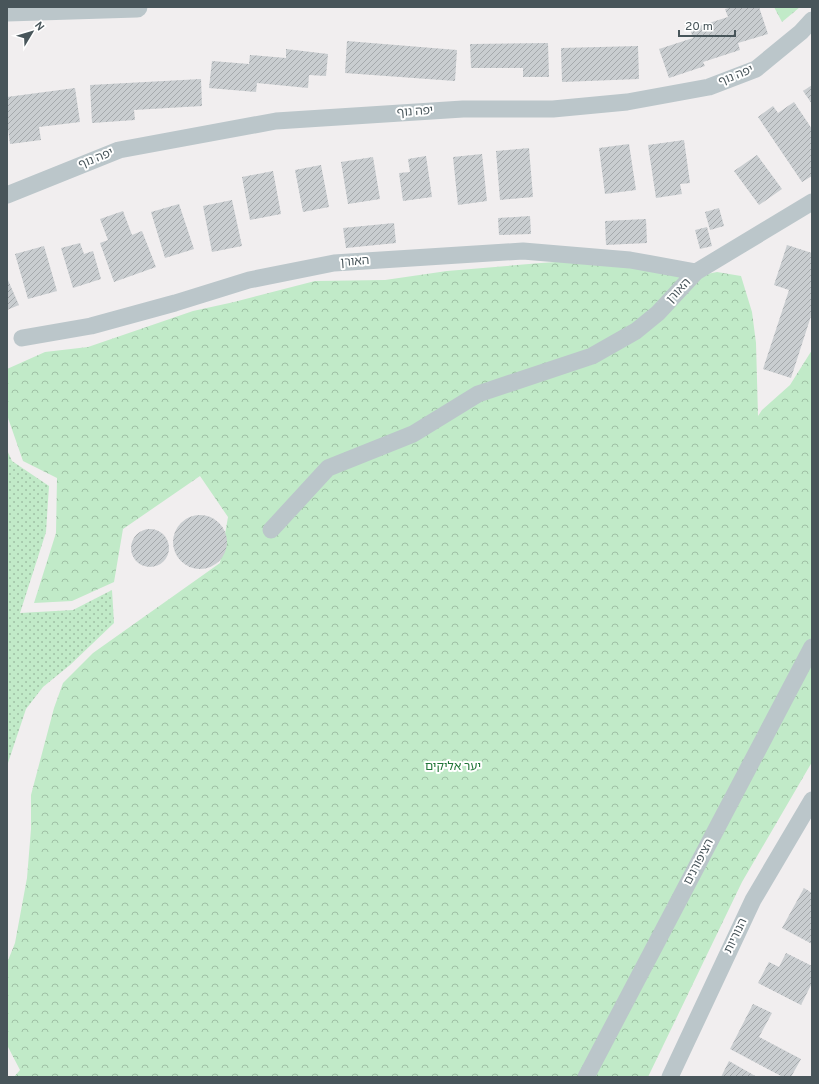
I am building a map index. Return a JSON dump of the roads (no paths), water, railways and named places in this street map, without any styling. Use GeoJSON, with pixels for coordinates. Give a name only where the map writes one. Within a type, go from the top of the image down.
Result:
{"type":"FeatureCollection","features":[{"type":"Feature","properties":{"kind":"street"},"geometry":{"type":"LineString","coordinates":[[7,11],[138,7]]}},
{"type":"Feature","properties":{"kind":"street","name":"יפה נוף"},"geometry":{"type":"LineString","coordinates":[[7,196],[119,150],[276,121],[463,109],[553,109],[627,102],[709,87],[756,69],[801,32],[812,20]]}},
{"type":"Feature","properties":{"kind":"street","name":"האורן"},"geometry":{"type":"LineString","coordinates":[[271,530],[328,468],[413,434],[478,394],[592,356],[636,331],[658,313],[696,272],[812,202]]}},
{"type":"Feature","properties":{"kind":"street","name":"האורן"},"geometry":{"type":"LineString","coordinates":[[22,338],[91,326],[175,303],[249,280],[334,263],[523,251],[630,260],[696,272]]}},
{"type":"Feature","properties":{"kind":"street","name":"הציפורנים"},"geometry":{"type":"LineString","coordinates":[[586,1077],[812,647]]}},
{"type":"Feature","properties":{"kind":"street","name":"הנוריות"},"geometry":{"type":"LineString","coordinates":[[670,1077],[753,900],[812,800]]}},
{"type":"Feature","properties":{"kind":"park label","name":"יער אליקים"},"geometry":{"type":"Point","coordinates":[453,767]}}]}
